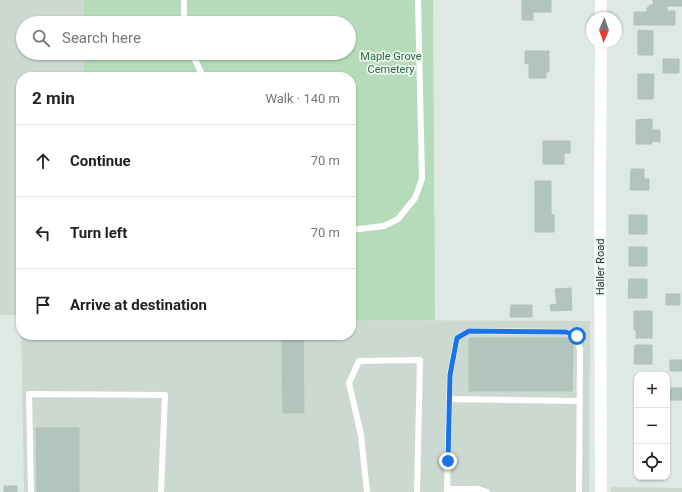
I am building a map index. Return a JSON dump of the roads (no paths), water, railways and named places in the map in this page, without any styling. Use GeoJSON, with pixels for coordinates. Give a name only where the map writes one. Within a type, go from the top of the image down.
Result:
{"type":"FeatureCollection","features":[{"type":"Feature","properties":{"kind":"street"},"geometry":{"type":"LineString","coordinates":[[601,0],[601,12]]}},
{"type":"Feature","properties":{"kind":"street","name":"Haller Road"},"geometry":{"type":"LineString","coordinates":[[601,492],[600,203],[602,48]]}},
{"type":"Feature","properties":{"kind":"lane"},"geometry":{"type":"LineString","coordinates":[[184,0],[184,16]]}},
{"type":"Feature","properties":{"kind":"lane"},"geometry":{"type":"LineString","coordinates":[[356,229],[384,226],[398,219],[415,198],[422,179],[418,0]]}},
{"type":"Feature","properties":{"kind":"lane"},"geometry":{"type":"LineString","coordinates":[[195,60],[201,72]]}},
{"type":"Feature","properties":{"kind":"lane"},"geometry":{"type":"LineString","coordinates":[[487,492],[478,489],[447,490],[450,375],[457,338],[469,331],[566,332],[577,336],[580,350],[579,492]]}},
{"type":"Feature","properties":{"kind":"lane"},"geometry":{"type":"LineString","coordinates":[[367,492],[361,435],[349,383],[359,361],[420,360],[417,492]]}},
{"type":"Feature","properties":{"kind":"lane"},"geometry":{"type":"LineString","coordinates":[[31,492],[29,394],[165,395],[161,492]]}},
{"type":"Feature","properties":{"kind":"lane"},"geometry":{"type":"LineString","coordinates":[[449,398],[580,401]]}},
{"type":"Feature","properties":{"kind":"park label","name":"Maple Grove Cemetery"},"geometry":{"type":"Point","coordinates":[391,62]}}]}
